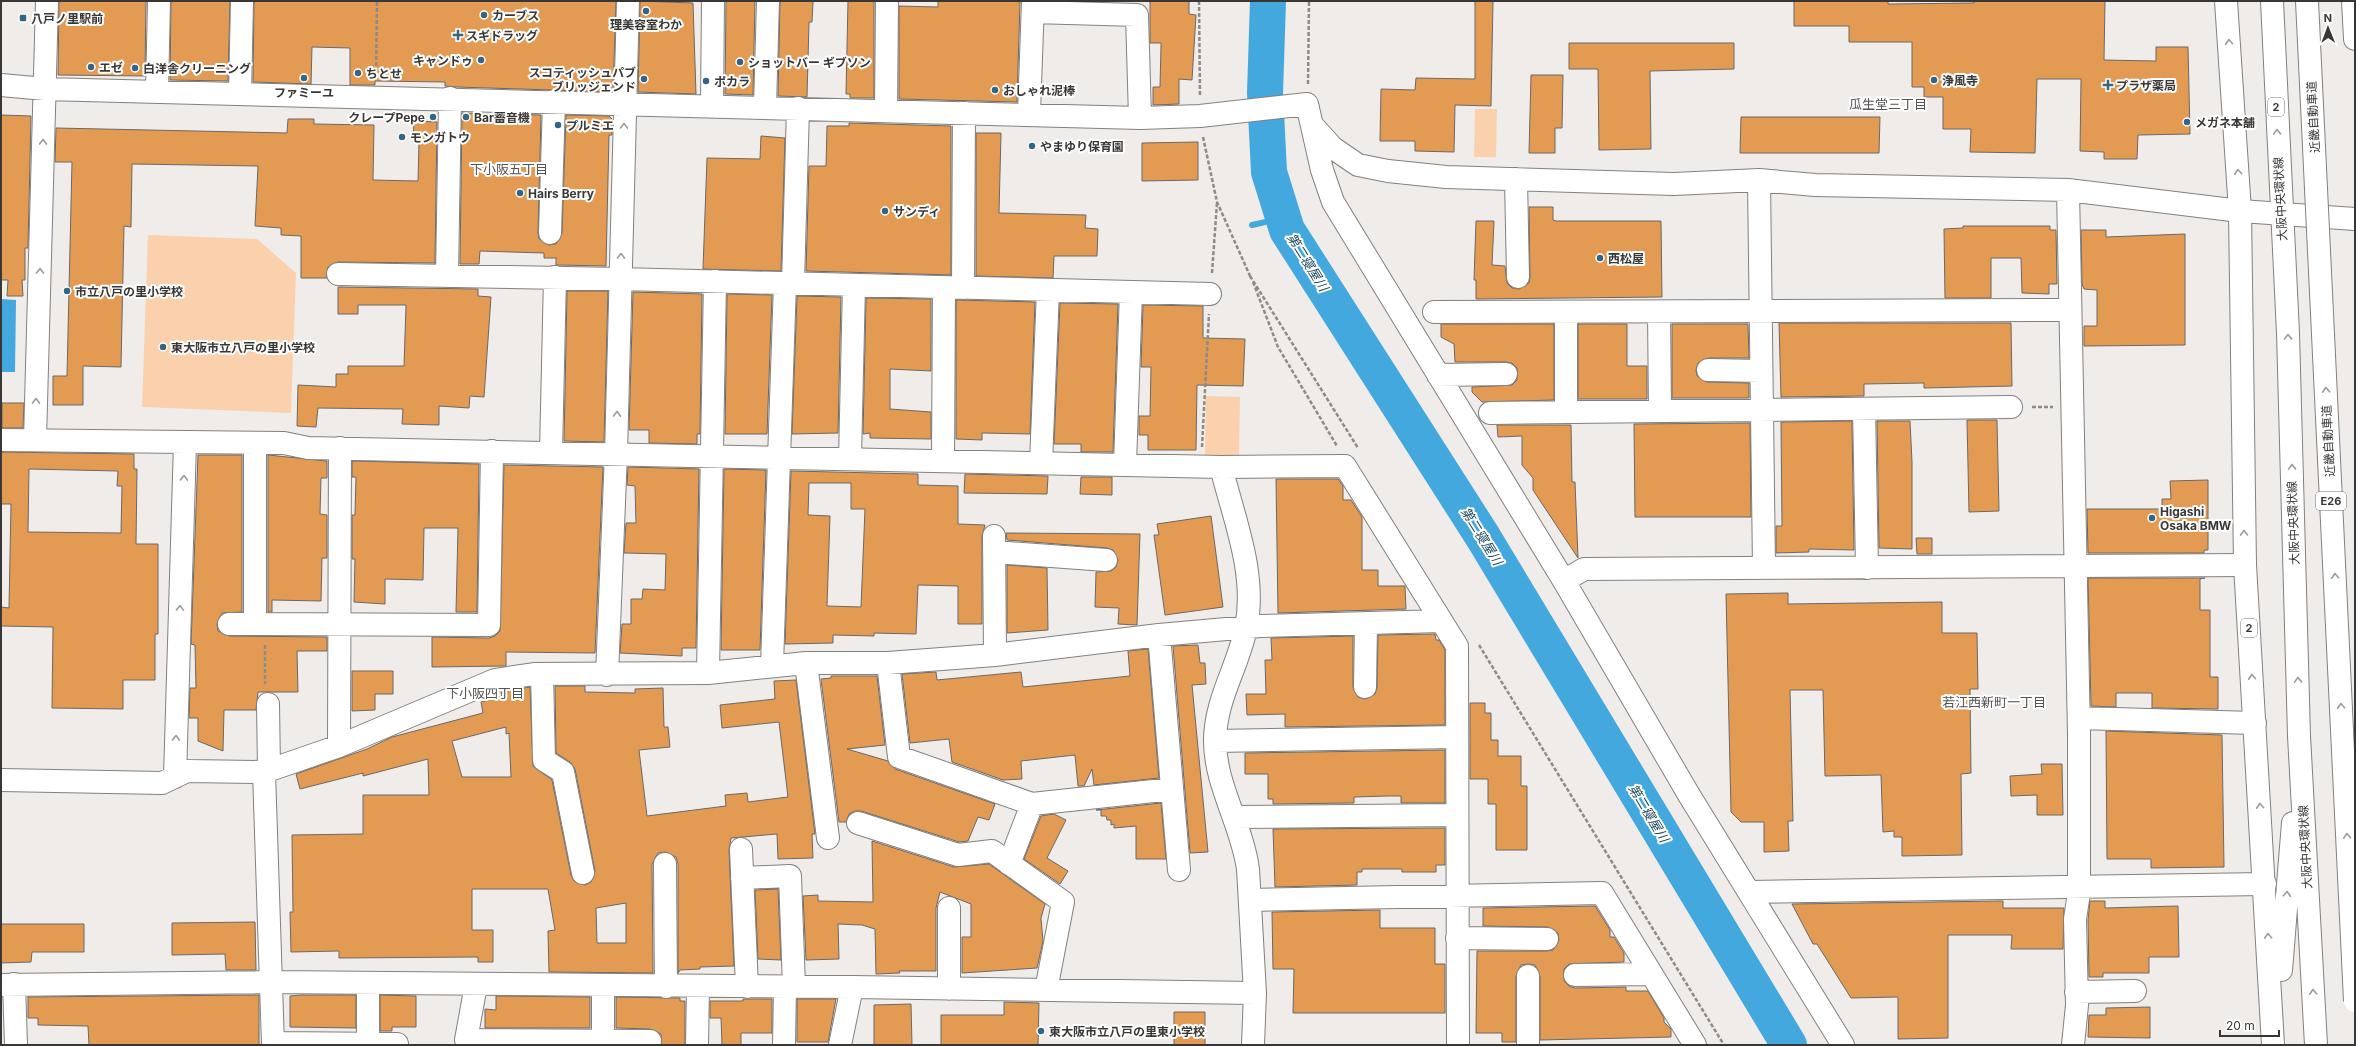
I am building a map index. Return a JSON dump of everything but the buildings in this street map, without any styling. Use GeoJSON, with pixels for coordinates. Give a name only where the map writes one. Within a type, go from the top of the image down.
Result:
{"type":"FeatureCollection","features":[{"type":"Feature","properties":{"kind":"main road"},"geometry":{"type":"LineString","coordinates":[[35,440],[47,1]]}},
{"type":"Feature","properties":{"kind":"main road"},"geometry":{"type":"LineString","coordinates":[[157,91],[159,1]]}},
{"type":"Feature","properties":{"kind":"main road"},"geometry":{"type":"LineString","coordinates":[[240,94],[242,1]]}},
{"type":"Feature","properties":{"kind":"main road"},"geometry":{"type":"LineString","coordinates":[[607,675],[616,453],[628,1]]}},
{"type":"Feature","properties":{"kind":"main road"},"geometry":{"type":"LineString","coordinates":[[712,105],[714,1]]}},
{"type":"Feature","properties":{"kind":"main road"},"geometry":{"type":"LineString","coordinates":[[765,107],[768,1]]}},
{"type":"Feature","properties":{"kind":"main road"},"geometry":{"type":"LineString","coordinates":[[886,110],[887,1]]}},
{"type":"Feature","properties":{"kind":"main road","name":"2"},"geometry":{"type":"LineString","coordinates":[[2226,1],[2240,210],[2245,565],[2274,1045]]}},
{"type":"Feature","properties":{"kind":"main road","name":"大阪中央環状線"},"geometry":{"type":"LineString","coordinates":[[2272,1],[2280,213],[2288,333],[2299,736],[2316,1045]]}},
{"type":"Feature","properties":{"kind":"main road","name":"近畿自動車道"},"geometry":{"type":"LineString","coordinates":[[2307,1],[2355,1001]]}},
{"type":"Feature","properties":{"kind":"main road"},"geometry":{"type":"LineString","coordinates":[[2353,1],[2355,39]]}},
{"type":"Feature","properties":{"kind":"main road"},"geometry":{"type":"LineString","coordinates":[[1029,114],[1033,6],[1137,15],[1140,118]]}},
{"type":"Feature","properties":{"kind":"main road"},"geometry":{"type":"LineString","coordinates":[[1,85],[45,89],[450,98],[1140,118],[1200,116],[1307,104],[1322,170],[1333,202],[1564,581],[1689,795],[1843,1045]]}},
{"type":"Feature","properties":{"kind":"main road"},"geometry":{"type":"LineString","coordinates":[[447,276],[450,98]]}},
{"type":"Feature","properties":{"kind":"main road"},"geometry":{"type":"LineString","coordinates":[[550,233],[554,101]]}},
{"type":"Feature","properties":{"kind":"main road"},"geometry":{"type":"LineString","coordinates":[[772,665],[780,457],[798,108]]}},
{"type":"Feature","properties":{"kind":"main road"},"geometry":{"type":"LineString","coordinates":[[943,461],[964,112]]}},
{"type":"Feature","properties":{"kind":"main road"},"geometry":{"type":"LineString","coordinates":[[1312,125],[1333,148],[1358,165],[1388,171],[1446,177],[1674,184],[1759,180],[1815,185],[2068,190],[2240,210],[2355,219]]}},
{"type":"Feature","properties":{"kind":"main road"},"geometry":{"type":"LineString","coordinates":[[1333,202],[1333,185],[1338,176],[1358,165]]}},
{"type":"Feature","properties":{"kind":"main road"},"geometry":{"type":"LineString","coordinates":[[1516,179],[1518,277]]}},
{"type":"Feature","properties":{"kind":"main road"},"geometry":{"type":"LineString","coordinates":[[1759,180],[1764,568]]}},
{"type":"Feature","properties":{"kind":"main road"},"geometry":{"type":"LineString","coordinates":[[2068,190],[2074,568],[2079,718],[2079,886],[2075,919],[2076,992],[2074,1045]]}},
{"type":"Feature","properties":{"kind":"main road"},"geometry":{"type":"LineString","coordinates":[[338,274],[715,281],[1210,294]]}},
{"type":"Feature","properties":{"kind":"main road"},"geometry":{"type":"LineString","coordinates":[[551,452],[555,278]]}},
{"type":"Feature","properties":{"kind":"main road"},"geometry":{"type":"LineString","coordinates":[[708,674],[710,455],[715,281]]}},
{"type":"Feature","properties":{"kind":"main road"},"geometry":{"type":"LineString","coordinates":[[850,459],[854,285]]}},
{"type":"Feature","properties":{"kind":"main road"},"geometry":{"type":"LineString","coordinates":[[1041,463],[1048,290]]}},
{"type":"Feature","properties":{"kind":"main road"},"geometry":{"type":"LineString","coordinates":[[1125,464],[1131,292]]}},
{"type":"Feature","properties":{"kind":"main road"},"geometry":{"type":"LineString","coordinates":[[1434,312],[2070,310]]}},
{"type":"Feature","properties":{"kind":"main road"},"geometry":{"type":"LineString","coordinates":[[1566,312],[1566,412]]}},
{"type":"Feature","properties":{"kind":"main road"},"geometry":{"type":"LineString","coordinates":[[1659,312],[1660,411]]}},
{"type":"Feature","properties":{"kind":"main road"},"geometry":{"type":"LineString","coordinates":[[1708,370],[1761,371]]}},
{"type":"Feature","properties":{"kind":"main road"},"geometry":{"type":"LineString","coordinates":[[1438,375],[1506,374]]}},
{"type":"Feature","properties":{"kind":"main road"},"geometry":{"type":"LineString","coordinates":[[1490,413],[2011,407]]}},
{"type":"Feature","properties":{"kind":"main road"},"geometry":{"type":"LineString","coordinates":[[1864,408],[1867,568]]}},
{"type":"Feature","properties":{"kind":"main road"},"geometry":{"type":"LineString","coordinates":[[1,440],[284,443],[308,448],[616,453],[1041,463],[1211,466],[1344,466],[1457,646],[1456,895],[1458,1045]]}},
{"type":"Feature","properties":{"kind":"main road"},"geometry":{"type":"LineString","coordinates":[[175,777],[185,443]]}},
{"type":"Feature","properties":{"kind":"main road"},"geometry":{"type":"LineString","coordinates":[[255,443],[260,624]]}},
{"type":"Feature","properties":{"kind":"main road"},"geometry":{"type":"LineString","coordinates":[[339,746],[338,624],[340,448]]}},
{"type":"Feature","properties":{"kind":"main road"},"geometry":{"type":"LineString","coordinates":[[229,624],[489,625],[492,451]]}},
{"type":"Feature","properties":{"kind":"main road"},"geometry":{"type":"LineString","coordinates":[[1211,466],[1248,572],[1249,606],[1246,628],[1240,654],[1221,699],[1216,721],[1215,741],[1217,769],[1245,850],[1250,900],[1255,993],[1253,1045]]}},
{"type":"Feature","properties":{"kind":"main road"},"geometry":{"type":"LineString","coordinates":[[995,655],[994,544],[1106,560]]}},
{"type":"Feature","properties":{"kind":"main road"},"geometry":{"type":"LineString","coordinates":[[1564,581],[1584,569],[2074,568],[2245,565]]}},
{"type":"Feature","properties":{"kind":"main road"},"geometry":{"type":"LineString","coordinates":[[1,780],[162,782],[187,771],[266,770],[339,746],[495,680],[542,674],[708,674],[772,665],[806,663],[888,663],[995,655],[1158,635],[1246,628],[1366,623],[1441,622]]}},
{"type":"Feature","properties":{"kind":"main road"},"geometry":{"type":"LineString","coordinates":[[1365,687],[1366,623]]}},
{"type":"Feature","properties":{"kind":"main road"},"geometry":{"type":"LineString","coordinates":[[1158,635],[1179,870]]}},
{"type":"Feature","properties":{"kind":"main road"},"geometry":{"type":"LineString","coordinates":[[806,663],[828,838]]}},
{"type":"Feature","properties":{"kind":"main road"},"geometry":{"type":"LineString","coordinates":[[888,663],[899,757],[1032,804],[1172,789]]}},
{"type":"Feature","properties":{"kind":"main road"},"geometry":{"type":"LineString","coordinates":[[542,674],[544,760],[563,772],[583,873]]}},
{"type":"Feature","properties":{"kind":"main road"},"geometry":{"type":"LineString","coordinates":[[268,704],[266,770],[273,1044],[397,1044]]}},
{"type":"Feature","properties":{"kind":"main road"},"geometry":{"type":"LineString","coordinates":[[2079,718],[2255,723]]}},
{"type":"Feature","properties":{"kind":"main road"},"geometry":{"type":"LineString","coordinates":[[2274,1045],[2299,736]]}},
{"type":"Feature","properties":{"kind":"main road"},"geometry":{"type":"LineString","coordinates":[[1215,741],[1456,737]]}},
{"type":"Feature","properties":{"kind":"main road"},"geometry":{"type":"LineString","coordinates":[[1009,864],[1032,804]]}},
{"type":"Feature","properties":{"kind":"main road"},"geometry":{"type":"LineString","coordinates":[[1234,817],[1456,815]]}},
{"type":"Feature","properties":{"kind":"main road"},"geometry":{"type":"LineString","coordinates":[[858,823],[958,855],[992,851],[1063,902],[1046,990]]}},
{"type":"Feature","properties":{"kind":"main road"},"geometry":{"type":"LineString","coordinates":[[741,849],[747,987]]}},
{"type":"Feature","properties":{"kind":"main road"},"geometry":{"type":"LineString","coordinates":[[665,864],[666,987]]}},
{"type":"Feature","properties":{"kind":"main road"},"geometry":{"type":"LineString","coordinates":[[742,878],[790,876],[790,987],[784,1045]]}},
{"type":"Feature","properties":{"kind":"main road"},"geometry":{"type":"LineString","coordinates":[[1750,892],[2265,884]]}},
{"type":"Feature","properties":{"kind":"main road"},"geometry":{"type":"LineString","coordinates":[[1250,900],[1456,895],[1602,894],[1695,1045]]}},
{"type":"Feature","properties":{"kind":"main road"},"geometry":{"type":"LineString","coordinates":[[949,908],[949,988]]}},
{"type":"Feature","properties":{"kind":"main road"},"geometry":{"type":"LineString","coordinates":[[1457,938],[1547,939]]}},
{"type":"Feature","properties":{"kind":"main road"},"geometry":{"type":"LineString","coordinates":[[1575,975],[1651,974]]}},
{"type":"Feature","properties":{"kind":"main road"},"geometry":{"type":"LineString","coordinates":[[1528,976],[1528,1045]]}},
{"type":"Feature","properties":{"kind":"main road"},"geometry":{"type":"LineString","coordinates":[[16,1045],[7,984],[271,982],[666,987],[949,988],[1255,993]]}},
{"type":"Feature","properties":{"kind":"main road"},"geometry":{"type":"LineString","coordinates":[[368,984],[368,1044]]}},
{"type":"Feature","properties":{"kind":"main road"},"geometry":{"type":"LineString","coordinates":[[476,985],[466,1040],[650,1041]]}},
{"type":"Feature","properties":{"kind":"main road"},"geometry":{"type":"LineString","coordinates":[[603,986],[603,1041]]}},
{"type":"Feature","properties":{"kind":"main road"},"geometry":{"type":"LineString","coordinates":[[697,1045],[698,987]]}},
{"type":"Feature","properties":{"kind":"main road"},"geometry":{"type":"LineString","coordinates":[[840,1045],[852,987]]}},
{"type":"Feature","properties":{"kind":"main road"},"geometry":{"type":"LineString","coordinates":[[2076,992],[2135,991]]}},
{"type":"Feature","properties":{"kind":"path"},"geometry":{"type":"LineString","coordinates":[[376,97],[377,1]]}},
{"type":"Feature","properties":{"kind":"path"},"geometry":{"type":"LineString","coordinates":[[1199,1],[1200,116],[1217,202],[1250,276],[1278,347],[1337,447],[1344,466]]}},
{"type":"Feature","properties":{"kind":"path"},"geometry":{"type":"LineString","coordinates":[[1307,104],[1310,1]]}},
{"type":"Feature","properties":{"kind":"path"},"geometry":{"type":"LineString","coordinates":[[1211,466],[1210,294],[1217,202]]}},
{"type":"Feature","properties":{"kind":"path"},"geometry":{"type":"LineString","coordinates":[[1250,276],[1359,450]]}},
{"type":"Feature","properties":{"kind":"path"},"geometry":{"type":"LineString","coordinates":[[2011,407],[2072,408]]}},
{"type":"Feature","properties":{"kind":"path"},"geometry":{"type":"LineString","coordinates":[[260,624],[265,699],[268,704]]}},
{"type":"Feature","properties":{"kind":"path"},"geometry":{"type":"LineString","coordinates":[[1477,642],[1724,1045]]}},
{"type":"Feature","properties":{"kind":"shaded area"},"geometry":{"type":"Polygon","coordinates":[[[1475,109],[1497,109],[1496,157],[1474,157],[1475,109]]]}},
{"type":"Feature","properties":{"kind":"shaded area"},"geometry":{"type":"Polygon","coordinates":[[[148,235],[257,239],[296,273],[291,413],[142,407],[148,235]]]}},
{"type":"Feature","properties":{"kind":"shaded area"},"geometry":{"type":"Polygon","coordinates":[[[1206,396],[1240,397],[1239,455],[1205,455],[1206,396]]]}},
{"type":"Feature","properties":{"kind":"water"},"geometry":{"type":"Polygon","coordinates":[[[1,299],[16,300],[15,372],[1,372],[1,299]]]}},
{"type":"Feature","properties":{"kind":"waterway","name":"第二寝屋川"},"geometry":{"type":"LineString","coordinates":[[1268,1],[1265,93],[1269,172],[1287,230],[1483,537],[1789,1045]]}},
{"type":"Feature","properties":{"kind":"waterway"},"geometry":{"type":"LineString","coordinates":[[1252,225],[1283,218]]}},
{"type":"Feature","properties":{"kind":"place","name":"理美容室わか"},"geometry":{"type":"Point","coordinates":[646,11]}},
{"type":"Feature","properties":{"kind":"place","name":"カーブス"},"geometry":{"type":"Point","coordinates":[484,15]}},
{"type":"Feature","properties":{"kind":"place","name":"八戸ノ里駅前"},"geometry":{"type":"Point","coordinates":[23,18]}},
{"type":"Feature","properties":{"kind":"place","name":"スギドラッグ"},"geometry":{"type":"Point","coordinates":[458,35]}},
{"type":"Feature","properties":{"kind":"place","name":"キャンドゥ"},"geometry":{"type":"Point","coordinates":[481,60]}},
{"type":"Feature","properties":{"kind":"place","name":"ショットバー ギブソン"},"geometry":{"type":"Point","coordinates":[740,62]}},
{"type":"Feature","properties":{"kind":"place","name":"エゼ"},"geometry":{"type":"Point","coordinates":[91,67]}},
{"type":"Feature","properties":{"kind":"place","name":"白洋舎クリーニング"},"geometry":{"type":"Point","coordinates":[135,68]}},
{"type":"Feature","properties":{"kind":"place","name":"ちとせ"},"geometry":{"type":"Point","coordinates":[358,73]}},
{"type":"Feature","properties":{"kind":"place","name":"ファミーユ"},"geometry":{"type":"Point","coordinates":[304,78]}},
{"type":"Feature","properties":{"kind":"place","name":"スコティッシュパブ ブリッジェンド"},"geometry":{"type":"Point","coordinates":[644,79]}},
{"type":"Feature","properties":{"kind":"place","name":"浄風寺"},"geometry":{"type":"Point","coordinates":[1934,80]}},
{"type":"Feature","properties":{"kind":"place","name":"ポカラ"},"geometry":{"type":"Point","coordinates":[706,81]}},
{"type":"Feature","properties":{"kind":"place","name":"プラザ薬局"},"geometry":{"type":"Point","coordinates":[2108,85]}},
{"type":"Feature","properties":{"kind":"place","name":"おしゃれ泥棒"},"geometry":{"type":"Point","coordinates":[995,90]}},
{"type":"Feature","properties":{"kind":"place","name":"クレープPepe"},"geometry":{"type":"Point","coordinates":[433,117]}},
{"type":"Feature","properties":{"kind":"place","name":"Bar蓄音機"},"geometry":{"type":"Point","coordinates":[466,117]}},
{"type":"Feature","properties":{"kind":"place","name":"メガネ本舗"},"geometry":{"type":"Point","coordinates":[2187,122]}},
{"type":"Feature","properties":{"kind":"place","name":"プルミエ"},"geometry":{"type":"Point","coordinates":[558,125]}},
{"type":"Feature","properties":{"kind":"place","name":"モンガトウ"},"geometry":{"type":"Point","coordinates":[402,137]}},
{"type":"Feature","properties":{"kind":"place","name":"やまゆり保育園"},"geometry":{"type":"Point","coordinates":[1032,146]}},
{"type":"Feature","properties":{"kind":"place","name":"Hairs Berry"},"geometry":{"type":"Point","coordinates":[520,193]}},
{"type":"Feature","properties":{"kind":"place","name":"サンディ"},"geometry":{"type":"Point","coordinates":[885,211]}},
{"type":"Feature","properties":{"kind":"place","name":"西松屋"},"geometry":{"type":"Point","coordinates":[1600,258]}},
{"type":"Feature","properties":{"kind":"place","name":"市立八戸の里小学校"},"geometry":{"type":"Point","coordinates":[67,291]}},
{"type":"Feature","properties":{"kind":"place","name":"東大阪市立八戸の里小学校"},"geometry":{"type":"Point","coordinates":[163,347]}},
{"type":"Feature","properties":{"kind":"place","name":"Higashi Osaka BMW"},"geometry":{"type":"Point","coordinates":[2152,518]}},
{"type":"Feature","properties":{"kind":"place","name":"東大阪市立八戸の里東小学校"},"geometry":{"type":"Point","coordinates":[1041,1031]}},
{"type":"Feature","properties":{"kind":"district","name":"瓜生堂三丁目"},"geometry":{"type":"Point","coordinates":[1888,104]}},
{"type":"Feature","properties":{"kind":"district","name":"下小阪五丁目"},"geometry":{"type":"Point","coordinates":[509,169]}},
{"type":"Feature","properties":{"kind":"district","name":"下小阪四丁目"},"geometry":{"type":"Point","coordinates":[485,693]}},
{"type":"Feature","properties":{"kind":"district","name":"若江西新町一丁目"},"geometry":{"type":"Point","coordinates":[1994,702]}}]}
